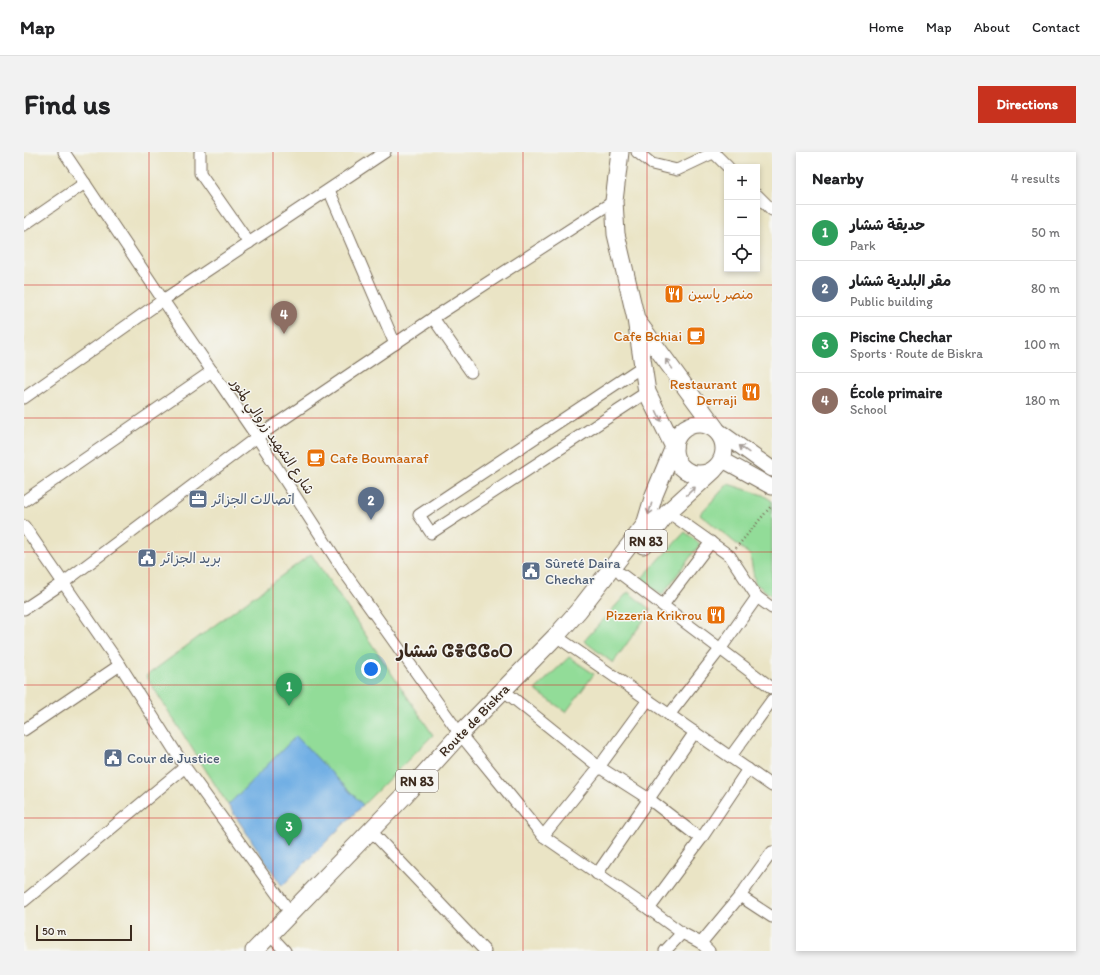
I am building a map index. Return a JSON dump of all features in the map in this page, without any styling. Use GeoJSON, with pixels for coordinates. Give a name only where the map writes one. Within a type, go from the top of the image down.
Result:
{"type":"FeatureCollection","features":[{"type":"Feature","properties":{"kind":"main road"},"geometry":{"type":"LineString","coordinates":[[620,152],[614,201],[616,234],[636,319],[647,392],[674,447]]}},
{"type":"Feature","properties":{"kind":"main road"},"geometry":{"type":"LineString","coordinates":[[636,319],[716,429],[724,440],[725,453],[718,465],[706,473],[698,474],[683,468],[674,455],[676,439],[680,432],[690,425],[702,423],[710,425],[716,429],[772,469]]}},
{"type":"Feature","properties":{"kind":"main road","name":"RN 83"},"geometry":{"type":"LineString","coordinates":[[579,610],[645,525],[654,495],[674,447]]}},
{"type":"Feature","properties":{"kind":"main road"},"geometry":{"type":"LineString","coordinates":[[718,465],[772,487]]}},
{"type":"Feature","properties":{"kind":"main road","name":"RN 83"},"geometry":{"type":"LineString","coordinates":[[579,610],[621,574],[668,512],[718,465]]}},
{"type":"Feature","properties":{"kind":"main road","name":"Route de Biskra"},"geometry":{"type":"LineString","coordinates":[[254,951],[290,912],[404,796],[460,734],[556,636],[579,610]]}},
{"type":"Feature","properties":{"kind":"street","name":"شارع الشهيد زروالي لمنور"},"geometry":{"type":"LineString","coordinates":[[64,152],[257,437],[345,573],[460,734],[543,836],[682,933],[701,943],[709,951]]}},
{"type":"Feature","properties":{"kind":"street"},"geometry":{"type":"LineString","coordinates":[[200,152],[200,173],[249,243]]}},
{"type":"Feature","properties":{"kind":"street"},"geometry":{"type":"LineString","coordinates":[[24,398],[163,300],[385,152]]}},
{"type":"Feature","properties":{"kind":"street"},"geometry":{"type":"LineString","coordinates":[[637,152],[652,164],[677,170],[714,153],[725,164]]}},
{"type":"Feature","properties":{"kind":"street"},"geometry":{"type":"LineString","coordinates":[[24,225],[85,183]]}},
{"type":"Feature","properties":{"kind":"street"},"geometry":{"type":"LineString","coordinates":[[329,190],[395,344]]}},
{"type":"Feature","properties":{"kind":"street"},"geometry":{"type":"LineString","coordinates":[[760,198],[772,210]]}},
{"type":"Feature","properties":{"kind":"street"},"geometry":{"type":"LineString","coordinates":[[24,609],[63,583],[257,437],[433,318],[614,201]]}},
{"type":"Feature","properties":{"kind":"street"},"geometry":{"type":"LineString","coordinates":[[433,318],[471,372]]}},
{"type":"Feature","properties":{"kind":"street"},"geometry":{"type":"LineString","coordinates":[[643,366],[419,515],[431,533],[647,392]]}},
{"type":"Feature","properties":{"kind":"street"},"geometry":{"type":"LineString","coordinates":[[24,501],[212,371]]}},
{"type":"Feature","properties":{"kind":"street"},"geometry":{"type":"LineString","coordinates":[[668,512],[730,556],[757,597],[772,608]]}},
{"type":"Feature","properties":{"kind":"street"},"geometry":{"type":"LineString","coordinates":[[24,526],[120,665],[185,767],[290,912]]}},
{"type":"Feature","properties":{"kind":"street"},"geometry":{"type":"LineString","coordinates":[[663,605],[711,542]]}},
{"type":"Feature","properties":{"kind":"street"},"geometry":{"type":"LineString","coordinates":[[621,574],[772,688]]}},
{"type":"Feature","properties":{"kind":"street"},"geometry":{"type":"LineString","coordinates":[[669,715],[721,648],[757,597]]}},
{"type":"Feature","properties":{"kind":"street"},"geometry":{"type":"LineString","coordinates":[[556,636],[669,715],[731,756],[772,786]]}},
{"type":"Feature","properties":{"kind":"street"},"geometry":{"type":"LineString","coordinates":[[24,730],[120,665]]}},
{"type":"Feature","properties":{"kind":"street"},"geometry":{"type":"LineString","coordinates":[[503,690],[599,767],[649,799],[701,839]]}},
{"type":"Feature","properties":{"kind":"street"},"geometry":{"type":"LineString","coordinates":[[543,836],[599,767],[648,700]]}},
{"type":"Feature","properties":{"kind":"street"},"geometry":{"type":"LineString","coordinates":[[731,756],[772,700]]}},
{"type":"Feature","properties":{"kind":"street"},"geometry":{"type":"LineString","coordinates":[[597,874],[695,732]]}},
{"type":"Feature","properties":{"kind":"street"},"geometry":{"type":"LineString","coordinates":[[24,901],[185,767]]}},
{"type":"Feature","properties":{"kind":"street"},"geometry":{"type":"LineString","coordinates":[[649,909],[701,839],[748,769]]}},
{"type":"Feature","properties":{"kind":"street"},"geometry":{"type":"LineString","coordinates":[[370,830],[485,951]]}},
{"type":"Feature","properties":{"kind":"street"},"geometry":{"type":"LineString","coordinates":[[701,943],[740,896],[772,852]]}},
{"type":"Feature","properties":{"kind":"street"},"geometry":{"type":"LineString","coordinates":[[740,896],[772,917]]}},
{"type":"Feature","properties":{"kind":"street"},"geometry":{"type":"LineString","coordinates":[[665,951],[682,933]]}},
{"type":"Feature","properties":{"kind":"street"},"geometry":{"type":"LineString","coordinates":[[270,935],[286,951]]}},
{"type":"Feature","properties":{"kind":"path"},"geometry":{"type":"LineString","coordinates":[[730,556],[772,505]]}},
{"type":"Feature","properties":{"kind":"green space"},"geometry":{"type":"Polygon","coordinates":[[[728,484],[763,495],[772,501],[772,596],[755,583],[750,555],[700,514],[728,484]]]}},
{"type":"Feature","properties":{"kind":"green space"},"geometry":{"type":"Polygon","coordinates":[[[685,532],[700,544],[662,595],[640,580],[685,532]]]}},
{"type":"Feature","properties":{"kind":"green space"},"geometry":{"type":"Polygon","coordinates":[[[311,554],[433,735],[363,805],[296,737],[228,805],[146,676],[311,554]]]}},
{"type":"Feature","properties":{"kind":"green space"},"geometry":{"type":"Polygon","coordinates":[[[628,592],[651,610],[613,663],[584,641],[628,592]]]}},
{"type":"Feature","properties":{"kind":"green space"},"geometry":{"type":"Polygon","coordinates":[[[569,657],[594,674],[566,712],[535,690],[569,657]]]}},
{"type":"Feature","properties":{"kind":"water"},"geometry":{"type":"Polygon","coordinates":[[[296,736],[363,805],[282,886],[228,805],[296,736]]]}},
{"type":"Feature","properties":{"kind":"place","name":"منصر ياسين"},"geometry":{"type":"Point","coordinates":[674,294]}},
{"type":"Feature","properties":{"kind":"place","name":"École primaire"},"geometry":{"type":"Point","coordinates":[284,334]}},
{"type":"Feature","properties":{"kind":"place","name":"Cafe Bchiai"},"geometry":{"type":"Point","coordinates":[696,336]}},
{"type":"Feature","properties":{"kind":"place","name":"Restaurant Derraji"},"geometry":{"type":"Point","coordinates":[751,392]}},
{"type":"Feature","properties":{"kind":"place","name":"Cafe Boumaaraf"},"geometry":{"type":"Point","coordinates":[316,458]}},
{"type":"Feature","properties":{"kind":"place","name":"اتصالات الجزائر"},"geometry":{"type":"Point","coordinates":[198,499]}},
{"type":"Feature","properties":{"kind":"place","name":"مقر البلدية ششار"},"geometry":{"type":"Point","coordinates":[371,520]}},
{"type":"Feature","properties":{"kind":"place","name":"بريد الجزائر"},"geometry":{"type":"Point","coordinates":[147,558]}},
{"type":"Feature","properties":{"kind":"place","name":"Sûreté Daira Chechar"},"geometry":{"type":"Point","coordinates":[531,571]}},
{"type":"Feature","properties":{"kind":"place","name":"Pizzeria Krikrou"},"geometry":{"type":"Point","coordinates":[716,615]}},
{"type":"Feature","properties":{"kind":"place","name":"حديقة ششار"},"geometry":{"type":"Point","coordinates":[289,706]}},
{"type":"Feature","properties":{"kind":"place","name":"Cour de Justice"},"geometry":{"type":"Point","coordinates":[113,758]}},
{"type":"Feature","properties":{"kind":"place","name":"Piscine Chechar"},"geometry":{"type":"Point","coordinates":[289,846]}},
{"type":"Feature","properties":{"kind":"district","name":"ششار ⵛⴻⵛⵛⴰⵔ"},"geometry":{"type":"Point","coordinates":[455,651]}}]}
